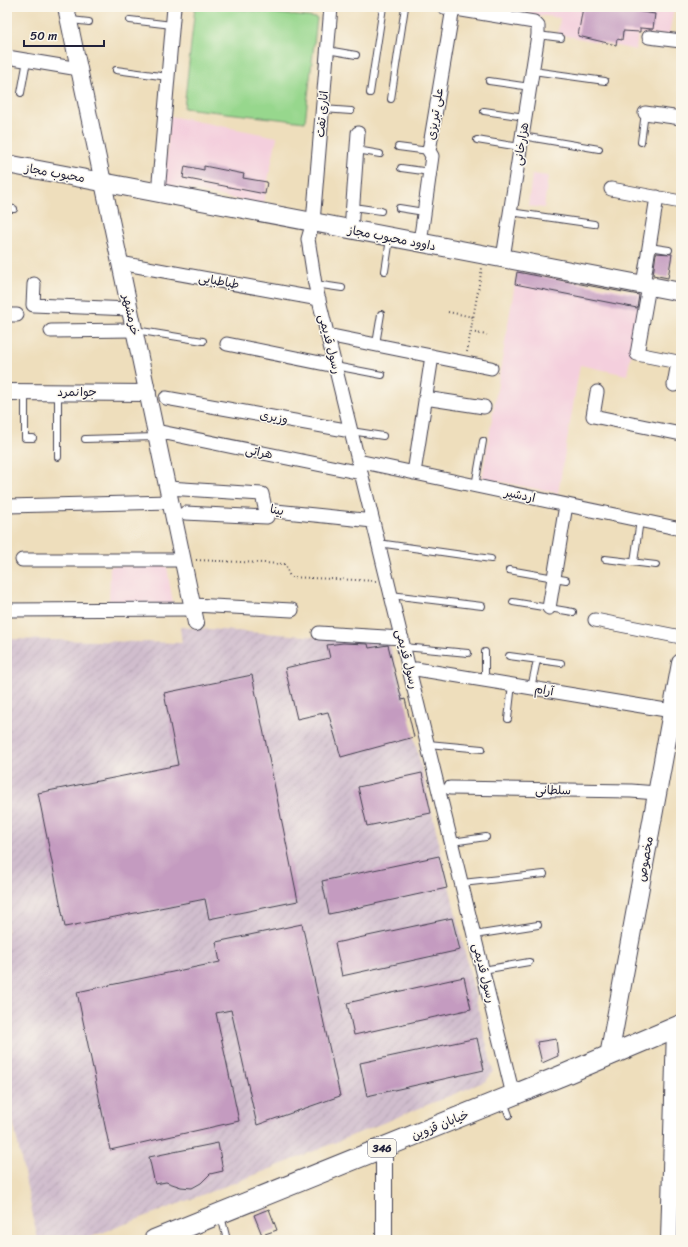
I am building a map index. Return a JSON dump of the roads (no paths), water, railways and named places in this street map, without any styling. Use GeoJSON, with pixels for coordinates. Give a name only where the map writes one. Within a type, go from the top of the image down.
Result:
{"type":"FeatureCollection","features":[{"type":"Feature","properties":{"kind":"main road","name":"محبوب مجاز"},"geometry":{"type":"LineString","coordinates":[[7,164],[103,182]]}},
{"type":"Feature","properties":{"kind":"main road","name":"داوود محبوب مجاز"},"geometry":{"type":"LineString","coordinates":[[103,182],[390,238],[681,292]]}},
{"type":"Feature","properties":{"kind":"main road","name":"مخصوص"},"geometry":{"type":"LineString","coordinates":[[609,1056],[681,663]]}},
{"type":"Feature","properties":{"kind":"main road","name":"خیابان قزوین"},"geometry":{"type":"LineString","coordinates":[[154,1240],[185,1234],[220,1214],[384,1147],[509,1103],[609,1056],[678,1026]]}},
{"type":"Feature","properties":{"kind":"street"},"geometry":{"type":"LineString","coordinates":[[158,193],[174,7]]}},
{"type":"Feature","properties":{"kind":"street","name":"اناری تفت"},"geometry":{"type":"LineString","coordinates":[[313,222],[331,7]]}},
{"type":"Feature","properties":{"kind":"street"},"geometry":{"type":"LineString","coordinates":[[449,8],[470,9],[534,22],[538,26],[538,33]]}},
{"type":"Feature","properties":{"kind":"street","name":"علی تبریزی"},"geometry":{"type":"LineString","coordinates":[[420,243],[432,156],[429,151],[449,8]]}},
{"type":"Feature","properties":{"kind":"street","name":"خرمشهر"},"geometry":{"type":"LineString","coordinates":[[68,14],[194,612]]}},
{"type":"Feature","properties":{"kind":"street","name":"هزارخانی"},"geometry":{"type":"LineString","coordinates":[[502,258],[538,33]]}},
{"type":"Feature","properties":{"kind":"street"},"geometry":{"type":"LineString","coordinates":[[649,36],[681,41]]}},
{"type":"Feature","properties":{"kind":"street"},"geometry":{"type":"LineString","coordinates":[[7,57],[79,69]]}},
{"type":"Feature","properties":{"kind":"street"},"geometry":{"type":"LineString","coordinates":[[645,113],[681,118]]}},
{"type":"Feature","properties":{"kind":"street"},"geometry":{"type":"LineString","coordinates":[[351,230],[358,133]]}},
{"type":"Feature","properties":{"kind":"street"},"geometry":{"type":"LineString","coordinates":[[611,190],[681,202]]}},
{"type":"Feature","properties":{"kind":"street"},"geometry":{"type":"LineString","coordinates":[[657,197],[649,247],[646,286],[636,354],[678,362],[674,385]]}},
{"type":"Feature","properties":{"kind":"street","name":"رسول قدیمی"},"geometry":{"type":"LineString","coordinates":[[313,222],[308,238],[315,284],[483,970],[509,1103]]}},
{"type":"Feature","properties":{"kind":"street","name":"طباطبایی"},"geometry":{"type":"LineString","coordinates":[[120,263],[319,299]]}},
{"type":"Feature","properties":{"kind":"street"},"geometry":{"type":"LineString","coordinates":[[34,284],[32,305],[130,309]]}},
{"type":"Feature","properties":{"kind":"street"},"geometry":{"type":"LineString","coordinates":[[52,331],[134,330]]}},
{"type":"Feature","properties":{"kind":"street"},"geometry":{"type":"LineString","coordinates":[[327,335],[490,368]]}},
{"type":"Feature","properties":{"kind":"street"},"geometry":{"type":"LineString","coordinates":[[227,344],[335,366]]}},
{"type":"Feature","properties":{"kind":"street"},"geometry":{"type":"LineString","coordinates":[[414,473],[432,356]]}},
{"type":"Feature","properties":{"kind":"street","name":"جوانمرد"},"geometry":{"type":"LineString","coordinates":[[7,392],[148,393]]}},
{"type":"Feature","properties":{"kind":"street"},"geometry":{"type":"LineString","coordinates":[[597,392],[593,416],[681,434]]}},
{"type":"Feature","properties":{"kind":"street","name":"وزیری"},"geometry":{"type":"LineString","coordinates":[[166,398],[351,431]]}},
{"type":"Feature","properties":{"kind":"street"},"geometry":{"type":"LineString","coordinates":[[426,398],[484,407]]}},
{"type":"Feature","properties":{"kind":"street","name":"هراتی"},"geometry":{"type":"LineString","coordinates":[[156,434],[360,467]]}},
{"type":"Feature","properties":{"kind":"street","name":"اردشیر"},"geometry":{"type":"LineString","coordinates":[[360,467],[414,473],[681,529]]}},
{"type":"Feature","properties":{"kind":"street","name":"بینا"},"geometry":{"type":"LineString","coordinates":[[169,495],[262,494],[266,510],[373,521]]}},
{"type":"Feature","properties":{"kind":"street"},"geometry":{"type":"LineString","coordinates":[[7,504],[169,495]]}},
{"type":"Feature","properties":{"kind":"street"},"geometry":{"type":"LineString","coordinates":[[548,608],[560,579],[566,505]]}},
{"type":"Feature","properties":{"kind":"street"},"geometry":{"type":"LineString","coordinates":[[185,513],[267,517],[266,510]]}},
{"type":"Feature","properties":{"kind":"street"},"geometry":{"type":"LineString","coordinates":[[22,560],[183,560]]}},
{"type":"Feature","properties":{"kind":"street"},"geometry":{"type":"LineString","coordinates":[[7,610],[194,612],[292,610]]}},
{"type":"Feature","properties":{"kind":"street"},"geometry":{"type":"LineString","coordinates":[[595,620],[681,637]]}},
{"type":"Feature","properties":{"kind":"street"},"geometry":{"type":"LineString","coordinates":[[319,633],[403,642]]}},
{"type":"Feature","properties":{"kind":"street","name":"آرام"},"geometry":{"type":"LineString","coordinates":[[416,669],[672,711]]}},
{"type":"Feature","properties":{"kind":"street","name":"سلطانی"},"geometry":{"type":"LineString","coordinates":[[450,788],[631,791],[657,793]]}},
{"type":"Feature","properties":{"kind":"street"},"geometry":{"type":"LineString","coordinates":[[669,1240],[678,1026]]}},
{"type":"Feature","properties":{"kind":"street"},"geometry":{"type":"LineString","coordinates":[[384,1147],[384,1240]]}},
{"type":"Feature","properties":{"kind":"lane"},"geometry":{"type":"LineString","coordinates":[[370,93],[383,7]]}},
{"type":"Feature","properties":{"kind":"lane"},"geometry":{"type":"LineString","coordinates":[[391,99],[405,7]]}},
{"type":"Feature","properties":{"kind":"lane"},"geometry":{"type":"LineString","coordinates":[[68,14],[89,22]]}},
{"type":"Feature","properties":{"kind":"lane"},"geometry":{"type":"LineString","coordinates":[[130,20],[172,25]]}},
{"type":"Feature","properties":{"kind":"lane"},"geometry":{"type":"LineString","coordinates":[[538,33],[562,38]]}},
{"type":"Feature","properties":{"kind":"lane"},"geometry":{"type":"LineString","coordinates":[[327,50],[356,55]]}},
{"type":"Feature","properties":{"kind":"lane"},"geometry":{"type":"LineString","coordinates":[[21,93],[27,60]]}},
{"type":"Feature","properties":{"kind":"lane"},"geometry":{"type":"LineString","coordinates":[[116,70],[168,77]]}},
{"type":"Feature","properties":{"kind":"lane"},"geometry":{"type":"LineString","coordinates":[[532,71],[605,81]]}},
{"type":"Feature","properties":{"kind":"lane"},"geometry":{"type":"LineString","coordinates":[[489,81],[530,87]]}},
{"type":"Feature","properties":{"kind":"lane"},"geometry":{"type":"LineString","coordinates":[[323,109],[351,111]]}},
{"type":"Feature","properties":{"kind":"lane"},"geometry":{"type":"LineString","coordinates":[[484,111],[525,117]]}},
{"type":"Feature","properties":{"kind":"lane"},"geometry":{"type":"LineString","coordinates":[[641,142],[645,113]]}},
{"type":"Feature","properties":{"kind":"lane"},"geometry":{"type":"LineString","coordinates":[[477,140],[521,142],[599,149]]}},
{"type":"Feature","properties":{"kind":"lane"},"geometry":{"type":"LineString","coordinates":[[398,147],[429,151]]}},
{"type":"Feature","properties":{"kind":"lane"},"geometry":{"type":"LineString","coordinates":[[357,150],[380,154]]}},
{"type":"Feature","properties":{"kind":"lane"},"geometry":{"type":"LineString","coordinates":[[401,168],[430,172]]}},
{"type":"Feature","properties":{"kind":"lane"},"geometry":{"type":"LineString","coordinates":[[353,207],[381,211]]}},
{"type":"Feature","properties":{"kind":"lane"},"geometry":{"type":"LineString","coordinates":[[399,208],[424,212]]}},
{"type":"Feature","properties":{"kind":"lane"},"geometry":{"type":"LineString","coordinates":[[510,212],[594,224]]}},
{"type":"Feature","properties":{"kind":"lane"},"geometry":{"type":"LineString","coordinates":[[385,271],[390,238]]}},
{"type":"Feature","properties":{"kind":"lane"},"geometry":{"type":"LineString","coordinates":[[649,247],[669,250]]}},
{"type":"Feature","properties":{"kind":"lane"},"geometry":{"type":"LineString","coordinates":[[315,284],[342,288]]}},
{"type":"Feature","properties":{"kind":"lane"},"geometry":{"type":"LineString","coordinates":[[376,344],[381,314]]}},
{"type":"Feature","properties":{"kind":"lane"},"geometry":{"type":"LineString","coordinates":[[134,330],[203,341]]}},
{"type":"Feature","properties":{"kind":"lane"},"geometry":{"type":"LineString","coordinates":[[335,366],[382,375]]}},
{"type":"Feature","properties":{"kind":"lane"},"geometry":{"type":"LineString","coordinates":[[25,392],[25,438],[33,438]]}},
{"type":"Feature","properties":{"kind":"lane"},"geometry":{"type":"LineString","coordinates":[[58,392],[58,457]]}},
{"type":"Feature","properties":{"kind":"lane","name":"وزیری"},"geometry":{"type":"LineString","coordinates":[[351,431],[383,436]]}},
{"type":"Feature","properties":{"kind":"lane"},"geometry":{"type":"LineString","coordinates":[[85,439],[156,434]]}},
{"type":"Feature","properties":{"kind":"lane"},"geometry":{"type":"LineString","coordinates":[[475,486],[484,441]]}},
{"type":"Feature","properties":{"kind":"lane"},"geometry":{"type":"LineString","coordinates":[[634,562],[640,520]]}},
{"type":"Feature","properties":{"kind":"lane"},"geometry":{"type":"LineString","coordinates":[[378,543],[491,559]]}},
{"type":"Feature","properties":{"kind":"lane"},"geometry":{"type":"LineString","coordinates":[[605,559],[656,565]]}},
{"type":"Feature","properties":{"kind":"lane"},"geometry":{"type":"LineString","coordinates":[[509,570],[560,579]]}},
{"type":"Feature","properties":{"kind":"lane"},"geometry":{"type":"LineString","coordinates":[[391,595],[482,606]]}},
{"type":"Feature","properties":{"kind":"lane"},"geometry":{"type":"LineString","coordinates":[[513,602],[573,612]]}},
{"type":"Feature","properties":{"kind":"lane"},"geometry":{"type":"LineString","coordinates":[[403,642],[468,654]]}},
{"type":"Feature","properties":{"kind":"lane"},"geometry":{"type":"LineString","coordinates":[[485,652],[485,680]]}},
{"type":"Feature","properties":{"kind":"lane"},"geometry":{"type":"LineString","coordinates":[[510,656],[561,663]]}},
{"type":"Feature","properties":{"kind":"lane"},"geometry":{"type":"LineString","coordinates":[[531,688],[537,660]]}},
{"type":"Feature","properties":{"kind":"lane"},"geometry":{"type":"LineString","coordinates":[[508,719],[512,684]]}},
{"type":"Feature","properties":{"kind":"lane"},"geometry":{"type":"LineString","coordinates":[[428,744],[482,749]]}},
{"type":"Feature","properties":{"kind":"lane"},"geometry":{"type":"LineString","coordinates":[[452,842],[486,837]]}},
{"type":"Feature","properties":{"kind":"lane"},"geometry":{"type":"LineString","coordinates":[[462,883],[544,874]]}},
{"type":"Feature","properties":{"kind":"lane"},"geometry":{"type":"LineString","coordinates":[[474,935],[538,925]]}},
{"type":"Feature","properties":{"kind":"lane"},"geometry":{"type":"LineString","coordinates":[[483,970],[529,962]]}},
{"type":"Feature","properties":{"kind":"lane"},"geometry":{"type":"LineString","coordinates":[[220,1214],[227,1240]]}}]}
